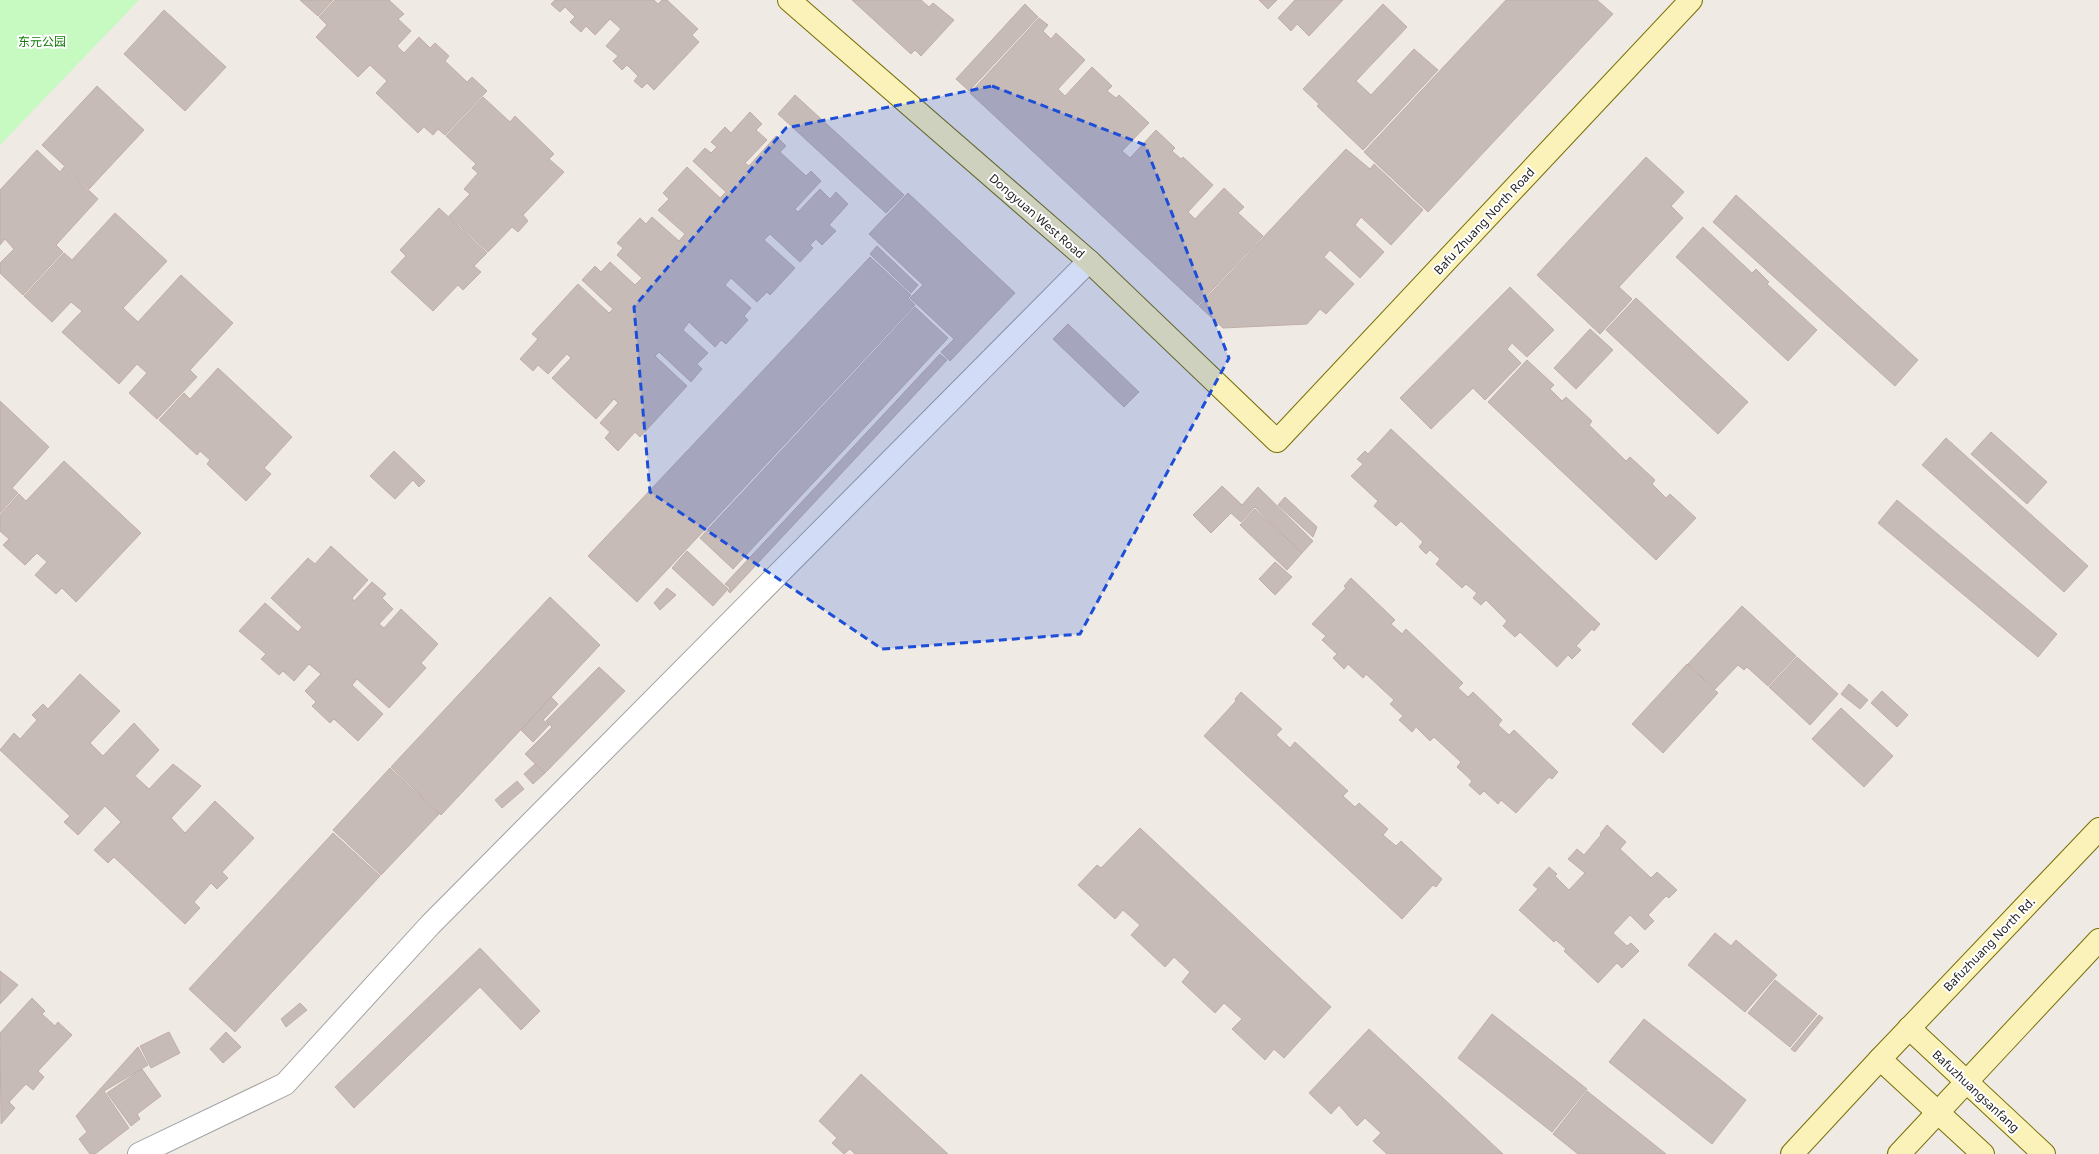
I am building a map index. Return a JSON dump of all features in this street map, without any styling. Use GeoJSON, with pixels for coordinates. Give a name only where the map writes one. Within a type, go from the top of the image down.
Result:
{"type":"FeatureCollection","features":[{"type":"Feature","properties":{"kind":"street","name":"Dongyuan West Road"},"geometry":{"type":"LineString","coordinates":[[789,0],[1089,261],[1277,441]]}},
{"type":"Feature","properties":{"kind":"street","name":"Bafu Zhuang North Road"},"geometry":{"type":"LineString","coordinates":[[1277,441],[1691,0]]}},
{"type":"Feature","properties":{"kind":"street"},"geometry":{"type":"LineString","coordinates":[[139,1154],[285,1084],[430,925],[1089,261]]}},
{"type":"Feature","properties":{"kind":"street","name":"Bafuzhuang North Rd."},"geometry":{"type":"LineString","coordinates":[[1792,1154],[1909,1028],[2099,829]]}},
{"type":"Feature","properties":{"kind":"street"},"geometry":{"type":"LineString","coordinates":[[1899,1154],[2099,940]]}},
{"type":"Feature","properties":{"kind":"street","name":"Bafuzhuangsanfang"},"geometry":{"type":"LineString","coordinates":[[1909,1028],[2044,1154]]}},
{"type":"Feature","properties":{"kind":"street"},"geometry":{"type":"LineString","coordinates":[[1880,1059],[1983,1154]]}},
{"type":"Feature","properties":{"kind":"highlighted area"},"geometry":{"type":"Polygon","coordinates":[[[992,86],[1145,145],[1229,358],[1080,634],[882,649],[650,492],[634,307],[786,128],[992,86]]]}},
{"type":"Feature","properties":{"kind":"green space","name":"东元公园"},"geometry":{"type":"Polygon","coordinates":[[[0,0],[139,0],[0,145],[0,0]]]}},
{"type":"Feature","properties":{"kind":"building"},"geometry":{"type":"Polygon","coordinates":[[[300,0],[333,0],[318,16],[300,0]]]}},
{"type":"Feature","properties":{"kind":"building"},"geometry":{"type":"Polygon","coordinates":[[[335,0],[389,0],[404,14],[398,19],[411,31],[397,46],[404,53],[419,37],[430,48],[435,43],[449,56],[445,61],[467,82],[472,77],[487,91],[445,135],[438,129],[433,135],[424,127],[418,133],[376,93],[387,81],[370,65],[358,77],[316,37],[327,25],[319,17],[335,0]]]}},
{"type":"Feature","properties":{"kind":"building"},"geometry":{"type":"Polygon","coordinates":[[[555,0],[654,0],[658,4],[662,0],[667,0],[698,29],[692,35],[699,42],[654,90],[647,83],[642,88],[634,81],[638,76],[627,65],[622,70],[613,61],[618,56],[606,46],[621,29],[610,19],[595,35],[586,26],[581,32],[570,22],[575,17],[565,7],[560,12],[551,4],[555,0]]]}},
{"type":"Feature","properties":{"kind":"building"},"geometry":{"type":"Polygon","coordinates":[[[852,0],[921,0],[929,7],[933,3],[954,20],[921,56],[915,50],[911,54],[852,0]]]}},
{"type":"Feature","properties":{"kind":"building"},"geometry":{"type":"Polygon","coordinates":[[[1259,0],[1277,0],[1268,9],[1259,0]]]}},
{"type":"Feature","properties":{"kind":"building"},"geometry":{"type":"Polygon","coordinates":[[[1295,0],[1343,0],[1309,36],[1297,24],[1291,31],[1278,18],[1295,0]]]}},
{"type":"Feature","properties":{"kind":"building"},"geometry":{"type":"Polygon","coordinates":[[[1506,0],[1597,0],[1613,14],[1428,212],[1364,152],[1506,0]]]}},
{"type":"Feature","properties":{"kind":"building"},"geometry":{"type":"Polygon","coordinates":[[[1025,4],[1038,17],[969,91],[956,79],[1025,4]]]}},
{"type":"Feature","properties":{"kind":"building"},"geometry":{"type":"Polygon","coordinates":[[[1383,4],[1407,27],[1356,81],[1371,95],[1414,49],[1438,70],[1363,150],[1317,106],[1319,104],[1303,89],[1383,4]]]}},
{"type":"Feature","properties":{"kind":"building"},"geometry":{"type":"Polygon","coordinates":[[[164,10],[226,67],[185,111],[124,54],[164,10]]]}},
{"type":"Feature","properties":{"kind":"building"},"geometry":{"type":"Polygon","coordinates":[[[1039,18],[1048,25],[1043,31],[1051,39],[1056,33],[1085,60],[1058,89],[1065,96],[1092,67],[1112,86],[1107,91],[1116,98],[1119,95],[1149,123],[1122,151],[1130,158],[1156,130],[1175,148],[1172,151],[1181,159],[1183,157],[1213,185],[1188,212],[1195,219],[1224,188],[1244,207],[1238,213],[1263,236],[1198,305],[970,93],[1039,18]]]}},
{"type":"Feature","properties":{"kind":"building"},"geometry":{"type":"Polygon","coordinates":[[[97,86],[144,130],[89,189],[42,145],[97,86]]]}},
{"type":"Feature","properties":{"kind":"building"},"geometry":{"type":"Polygon","coordinates":[[[795,95],[904,195],[886,213],[778,114],[795,95]]]}},
{"type":"Feature","properties":{"kind":"building"},"geometry":{"type":"Polygon","coordinates":[[[483,97],[510,122],[515,116],[554,154],[549,159],[564,172],[523,215],[528,221],[518,232],[512,227],[488,252],[449,216],[470,194],[464,189],[478,173],[472,168],[476,164],[446,136],[483,97]]]}},
{"type":"Feature","properties":{"kind":"building"},"geometry":{"type":"Polygon","coordinates":[[[750,112],[762,124],[756,130],[767,140],[745,163],[749,166],[776,136],[786,146],[780,152],[806,176],[811,171],[821,181],[795,209],[798,212],[820,189],[830,199],[836,192],[848,204],[829,225],[836,231],[822,245],[816,239],[810,245],[813,248],[800,262],[770,234],[764,240],[795,268],[770,295],[767,292],[757,302],[731,278],[725,285],[751,308],[744,316],[748,320],[726,344],[721,340],[715,347],[689,322],[683,330],[708,353],[697,364],[702,369],[691,382],[659,352],[655,356],[687,386],[640,437],[635,432],[618,451],[605,438],[610,432],[600,423],[618,403],[614,399],[596,419],[552,378],[571,358],[567,354],[548,374],[538,365],[533,371],[520,359],[538,339],[532,334],[578,284],[609,313],[613,309],[582,280],[595,266],[601,272],[610,262],[635,285],[642,278],[617,255],[623,248],[617,243],[640,218],[646,224],[652,217],[679,241],[685,234],[658,210],[669,199],[663,193],[687,167],[720,198],[726,192],[693,161],[705,148],[711,153],[717,147],[711,142],[725,127],[731,133],[750,112]]]}},
{"type":"Feature","properties":{"kind":"building"},"geometry":{"type":"Polygon","coordinates":[[[1346,149],[1370,169],[1374,164],[1423,210],[1391,245],[1361,217],[1355,225],[1384,252],[1360,278],[1330,250],[1324,257],[1354,284],[1326,314],[1320,309],[1307,324],[1223,328],[1199,306],[1346,149]]]}},
{"type":"Feature","properties":{"kind":"building"},"geometry":{"type":"Polygon","coordinates":[[[37,150],[60,172],[64,167],[98,199],[56,245],[63,252],[23,295],[0,273],[0,263],[14,249],[5,239],[0,245],[0,190],[37,150]]]}},
{"type":"Feature","properties":{"kind":"building"},"geometry":{"type":"Polygon","coordinates":[[[1646,157],[1684,192],[1671,206],[1683,218],[1619,287],[1632,299],[1600,334],[1537,275],[1646,157]]]}},
{"type":"Feature","properties":{"kind":"building"},"geometry":{"type":"Polygon","coordinates":[[[908,193],[1015,293],[950,361],[941,352],[954,339],[910,298],[923,285],[869,234],[908,193]]]}},
{"type":"Feature","properties":{"kind":"building"},"geometry":{"type":"Polygon","coordinates":[[[1736,195],[1918,360],[1895,386],[1713,222],[1736,195]]]}},
{"type":"Feature","properties":{"kind":"building"},"geometry":{"type":"Polygon","coordinates":[[[439,208],[487,253],[474,266],[481,272],[463,290],[458,285],[433,311],[391,272],[406,256],[400,250],[439,208]]]}},
{"type":"Feature","properties":{"kind":"building"},"geometry":{"type":"Polygon","coordinates":[[[115,213],[167,261],[123,308],[138,322],[181,275],[233,323],[190,370],[197,377],[157,419],[129,393],[147,373],[137,364],[119,384],[62,332],[82,311],[71,302],[52,322],[24,296],[64,253],[72,260],[115,213]]]}},
{"type":"Feature","properties":{"kind":"building"},"geometry":{"type":"Polygon","coordinates":[[[1703,227],[1752,273],[1756,269],[1769,282],[1767,284],[1817,330],[1788,361],[1676,257],[1703,227]]]}},
{"type":"Feature","properties":{"kind":"building"},"geometry":{"type":"Polygon","coordinates":[[[877,246],[918,285],[911,293],[870,254],[877,246]]]}},
{"type":"Feature","properties":{"kind":"building"},"geometry":{"type":"Polygon","coordinates":[[[870,257],[911,295],[908,298],[915,305],[637,602],[588,556],[870,257]]]}},
{"type":"Feature","properties":{"kind":"building"},"geometry":{"type":"Polygon","coordinates":[[[1510,287],[1554,330],[1527,357],[1512,343],[1507,349],[1521,363],[1485,400],[1473,388],[1431,429],[1400,398],[1510,287]]]}},
{"type":"Feature","properties":{"kind":"building"},"geometry":{"type":"Polygon","coordinates":[[[1636,298],[1748,402],[1718,434],[1606,330],[1636,298]]]}},
{"type":"Feature","properties":{"kind":"building"},"geometry":{"type":"Polygon","coordinates":[[[915,307],[948,338],[733,569],[700,538],[915,307]]]}},
{"type":"Feature","properties":{"kind":"building"},"geometry":{"type":"Polygon","coordinates":[[[1068,324],[1139,392],[1124,407],[1053,339],[1068,324]]]}},
{"type":"Feature","properties":{"kind":"building"},"geometry":{"type":"Polygon","coordinates":[[[1590,329],[1613,350],[1576,389],[1554,368],[1590,329]]]}},
{"type":"Feature","properties":{"kind":"building"},"geometry":{"type":"Polygon","coordinates":[[[940,354],[947,360],[730,593],[728,591],[730,588],[725,584],[940,354]]]}},
{"type":"Feature","properties":{"kind":"building"},"geometry":{"type":"Polygon","coordinates":[[[1527,360],[1554,385],[1550,389],[1562,401],[1566,397],[1592,421],[1589,425],[1626,461],[1630,457],[1655,480],[1652,484],[1666,498],[1670,494],[1696,518],[1656,560],[1488,402],[1527,360]]]}},
{"type":"Feature","properties":{"kind":"building"},"geometry":{"type":"Polygon","coordinates":[[[218,368],[292,437],[264,468],[271,474],[246,501],[207,464],[210,460],[200,451],[197,455],[159,420],[184,393],[190,399],[218,368]]]}},
{"type":"Feature","properties":{"kind":"building"},"geometry":{"type":"Polygon","coordinates":[[[0,401],[49,447],[12,488],[18,493],[0,513],[0,401]]]}},
{"type":"Feature","properties":{"kind":"building"},"geometry":{"type":"Polygon","coordinates":[[[1391,429],[1600,624],[1594,631],[1592,629],[1576,646],[1581,650],[1572,659],[1568,655],[1557,667],[1520,632],[1515,637],[1503,626],[1507,621],[1486,600],[1481,605],[1473,598],[1477,593],[1466,584],[1462,588],[1436,564],[1440,559],[1430,550],[1426,554],[1419,547],[1423,542],[1401,521],[1396,526],[1374,506],[1378,501],[1351,476],[1363,464],[1357,459],[1365,451],[1368,454],[1391,429]]]}},
{"type":"Feature","properties":{"kind":"building"},"geometry":{"type":"Polygon","coordinates":[[[1991,432],[2047,482],[2027,504],[1971,454],[1991,432]]]}},
{"type":"Feature","properties":{"kind":"building"},"geometry":{"type":"Polygon","coordinates":[[[1946,438],[2088,566],[2064,592],[1922,465],[1946,438]]]}},
{"type":"Feature","properties":{"kind":"building"},"geometry":{"type":"Polygon","coordinates":[[[394,451],[425,481],[419,487],[413,480],[395,499],[370,476],[394,451]]]}},
{"type":"Feature","properties":{"kind":"building"},"geometry":{"type":"Polygon","coordinates":[[[64,461],[141,533],[76,602],[62,588],[56,594],[35,575],[47,562],[37,553],[25,565],[3,545],[9,539],[0,531],[0,515],[19,494],[26,501],[64,461]]]}},
{"type":"Feature","properties":{"kind":"building"},"geometry":{"type":"Polygon","coordinates":[[[1222,486],[1242,505],[1258,487],[1313,541],[1302,553],[1255,507],[1241,522],[1231,513],[1211,533],[1193,515],[1222,486]]]}},
{"type":"Feature","properties":{"kind":"building"},"geometry":{"type":"Polygon","coordinates":[[[1285,497],[1317,527],[1313,537],[1278,505],[1285,497]]]}},
{"type":"Feature","properties":{"kind":"building"},"geometry":{"type":"Polygon","coordinates":[[[1897,500],[2057,634],[2038,657],[1878,523],[1897,500]]]}},
{"type":"Feature","properties":{"kind":"building"},"geometry":{"type":"Polygon","coordinates":[[[1255,509],[1302,553],[1287,570],[1240,525],[1255,509]]]}},
{"type":"Feature","properties":{"kind":"building"},"geometry":{"type":"Polygon","coordinates":[[[331,546],[368,580],[352,598],[354,601],[372,582],[386,594],[382,598],[393,609],[379,624],[384,628],[401,609],[438,644],[421,663],[426,668],[389,708],[357,679],[352,685],[383,714],[358,741],[334,719],[330,723],[312,706],[316,702],[305,691],[321,674],[309,664],[294,681],[283,671],[279,675],[261,659],[266,654],[239,631],[265,603],[298,632],[302,627],[271,598],[308,558],[315,564],[331,546]]]}},
{"type":"Feature","properties":{"kind":"building"},"geometry":{"type":"Polygon","coordinates":[[[687,551],[728,589],[713,606],[672,568],[687,551]]]}},
{"type":"Feature","properties":{"kind":"building"},"geometry":{"type":"Polygon","coordinates":[[[1275,562],[1292,577],[1275,595],[1259,579],[1275,562]]]}},
{"type":"Feature","properties":{"kind":"building"},"geometry":{"type":"Polygon","coordinates":[[[1351,578],[1395,620],[1391,624],[1402,634],[1406,629],[1463,683],[1458,688],[1468,697],[1473,692],[1502,720],[1498,725],[1509,735],[1514,730],[1558,772],[1552,779],[1549,777],[1516,813],[1501,800],[1498,804],[1484,791],[1480,795],[1469,785],[1472,781],[1457,767],[1461,762],[1434,737],[1430,741],[1416,727],[1412,732],[1399,720],[1403,716],[1390,704],[1394,700],[1366,674],[1363,678],[1348,664],[1344,669],[1333,658],[1337,654],[1322,640],[1326,636],[1312,624],[1346,588],[1344,586],[1351,578]]]}},
{"type":"Feature","properties":{"kind":"building"},"geometry":{"type":"Polygon","coordinates":[[[667,588],[676,595],[660,610],[654,603],[667,588]]]}},
{"type":"Feature","properties":{"kind":"building"},"geometry":{"type":"Polygon","coordinates":[[[550,597],[600,645],[441,815],[391,767],[550,597]]]}},
{"type":"Feature","properties":{"kind":"building"},"geometry":{"type":"Polygon","coordinates":[[[1742,606],[1796,656],[1768,686],[1747,667],[1744,670],[1738,665],[1715,689],[1688,664],[1742,606]]]}},
{"type":"Feature","properties":{"kind":"building"},"geometry":{"type":"Polygon","coordinates":[[[1797,657],[1838,694],[1810,725],[1769,687],[1797,657]]]}},
{"type":"Feature","properties":{"kind":"building"},"geometry":{"type":"Polygon","coordinates":[[[1687,664],[1718,693],[1663,753],[1632,724],[1687,664]]]}},
{"type":"Feature","properties":{"kind":"building"},"geometry":{"type":"Polygon","coordinates":[[[599,667],[625,691],[545,773],[525,754],[552,727],[546,721],[599,667]]]}},
{"type":"Feature","properties":{"kind":"building"},"geometry":{"type":"Polygon","coordinates":[[[80,674],[120,711],[90,743],[103,756],[134,723],[159,750],[135,776],[149,789],[173,764],[201,786],[171,818],[185,833],[215,801],[254,838],[222,872],[228,878],[217,889],[211,883],[194,902],[200,908],[185,924],[114,857],[108,863],[94,850],[121,822],[105,806],[78,835],[64,822],[70,816],[0,750],[14,733],[20,739],[37,720],[32,715],[43,704],[48,709],[80,674]]]}},
{"type":"Feature","properties":{"kind":"building"},"geometry":{"type":"Polygon","coordinates":[[[1849,684],[1868,700],[1860,709],[1841,694],[1849,684]]]}},
{"type":"Feature","properties":{"kind":"building"},"geometry":{"type":"Polygon","coordinates":[[[1882,691],[1908,715],[1897,727],[1871,703],[1882,691]]]}},
{"type":"Feature","properties":{"kind":"building"},"geometry":{"type":"Polygon","coordinates":[[[1241,692],[1282,729],[1276,735],[1290,748],[1295,742],[1348,791],[1343,796],[1355,807],[1359,803],[1388,829],[1383,835],[1396,846],[1401,841],[1442,879],[1436,887],[1433,885],[1402,919],[1204,736],[1236,701],[1235,699],[1241,692]]]}},
{"type":"Feature","properties":{"kind":"building"},"geometry":{"type":"Polygon","coordinates":[[[551,697],[558,704],[543,720],[549,725],[533,742],[521,730],[551,697]]]}},
{"type":"Feature","properties":{"kind":"building"},"geometry":{"type":"Polygon","coordinates":[[[1841,708],[1893,756],[1864,787],[1812,739],[1841,708]]]}},
{"type":"Feature","properties":{"kind":"building"},"geometry":{"type":"Polygon","coordinates":[[[535,764],[545,773],[533,784],[524,774],[535,764]]]}},
{"type":"Feature","properties":{"kind":"building"},"geometry":{"type":"Polygon","coordinates":[[[390,768],[439,814],[381,875],[333,830],[390,768]]]}},
{"type":"Feature","properties":{"kind":"building"},"geometry":{"type":"Polygon","coordinates":[[[517,781],[524,789],[502,808],[495,800],[517,781]]]}},
{"type":"Feature","properties":{"kind":"building"},"geometry":{"type":"Polygon","coordinates":[[[1607,825],[1626,842],[1620,849],[1651,878],[1657,872],[1677,890],[1669,898],[1666,896],[1648,915],[1654,921],[1645,930],[1630,915],[1613,933],[1627,946],[1631,943],[1639,951],[1622,968],[1617,963],[1598,983],[1564,951],[1566,949],[1556,940],[1554,942],[1519,910],[1538,889],[1533,885],[1549,867],[1557,874],[1555,876],[1569,890],[1585,873],[1568,859],[1577,849],[1584,855],[1601,835],[1600,834],[1607,825]]]}},
{"type":"Feature","properties":{"kind":"building"},"geometry":{"type":"Polygon","coordinates":[[[1140,828],[1331,1007],[1284,1058],[1274,1049],[1265,1060],[1232,1029],[1242,1019],[1224,1003],[1215,1013],[1182,982],[1190,972],[1174,957],[1165,967],[1131,935],[1140,925],[1123,910],[1115,919],[1078,885],[1097,865],[1101,868],[1140,828]]]}},
{"type":"Feature","properties":{"kind":"building"},"geometry":{"type":"Polygon","coordinates":[[[333,833],[380,876],[235,1032],[189,989],[333,833]]]}},
{"type":"Feature","properties":{"kind":"building"},"geometry":{"type":"Polygon","coordinates":[[[1715,933],[1731,946],[1736,940],[1777,975],[1745,1012],[1688,965],[1715,933]]]}},
{"type":"Feature","properties":{"kind":"building"},"geometry":{"type":"Polygon","coordinates":[[[480,948],[540,1011],[521,1030],[480,987],[354,1108],[335,1087],[480,948]]]}},
{"type":"Feature","properties":{"kind":"building"},"geometry":{"type":"Polygon","coordinates":[[[0,971],[18,985],[0,1004],[0,971]]]}},
{"type":"Feature","properties":{"kind":"building"},"geometry":{"type":"Polygon","coordinates":[[[1775,980],[1817,1014],[1790,1047],[1748,1013],[1775,980]]]}},
{"type":"Feature","properties":{"kind":"building"},"geometry":{"type":"Polygon","coordinates":[[[32,998],[45,1011],[42,1014],[55,1026],[58,1022],[72,1035],[38,1071],[44,1077],[33,1090],[26,1084],[9,1102],[15,1108],[1,1124],[0,1033],[32,998]]]}},
{"type":"Feature","properties":{"kind":"building"},"geometry":{"type":"Polygon","coordinates":[[[300,1003],[307,1010],[286,1027],[281,1019],[300,1003]]]}},
{"type":"Feature","properties":{"kind":"building"},"geometry":{"type":"Polygon","coordinates":[[[1492,1014],[1587,1089],[1552,1132],[1458,1058],[1492,1014]]]}},
{"type":"Feature","properties":{"kind":"building"},"geometry":{"type":"Polygon","coordinates":[[[1819,1015],[1823,1018],[1795,1052],[1791,1049],[1819,1015]]]}},
{"type":"Feature","properties":{"kind":"building"},"geometry":{"type":"Polygon","coordinates":[[[1644,1019],[1746,1100],[1712,1144],[1609,1062],[1644,1019]]]}},
{"type":"Feature","properties":{"kind":"building"},"geometry":{"type":"Polygon","coordinates":[[[1369,1029],[1503,1154],[1387,1154],[1373,1141],[1381,1133],[1365,1118],[1357,1126],[1339,1105],[1331,1114],[1309,1093],[1369,1029]]]}},
{"type":"Feature","properties":{"kind":"building"},"geometry":{"type":"Polygon","coordinates":[[[169,1032],[180,1053],[151,1068],[140,1046],[169,1032]]]}},
{"type":"Feature","properties":{"kind":"building"},"geometry":{"type":"Polygon","coordinates":[[[226,1032],[241,1047],[223,1063],[210,1049],[226,1032]]]}},
{"type":"Feature","properties":{"kind":"building"},"geometry":{"type":"Polygon","coordinates":[[[138,1047],[148,1065],[104,1091],[129,1128],[95,1154],[90,1154],[79,1139],[87,1132],[76,1116],[138,1047]]]}},
{"type":"Feature","properties":{"kind":"building"},"geometry":{"type":"Polygon","coordinates":[[[142,1069],[161,1096],[137,1114],[140,1119],[131,1126],[107,1093],[142,1069]]]}},
{"type":"Feature","properties":{"kind":"building"},"geometry":{"type":"Polygon","coordinates":[[[861,1074],[948,1154],[855,1154],[850,1149],[844,1154],[832,1143],[837,1138],[819,1121],[861,1074]]]}},
{"type":"Feature","properties":{"kind":"building"},"geometry":{"type":"Polygon","coordinates":[[[1587,1091],[1666,1154],[1578,1154],[1553,1134],[1587,1091]]]}}]}
